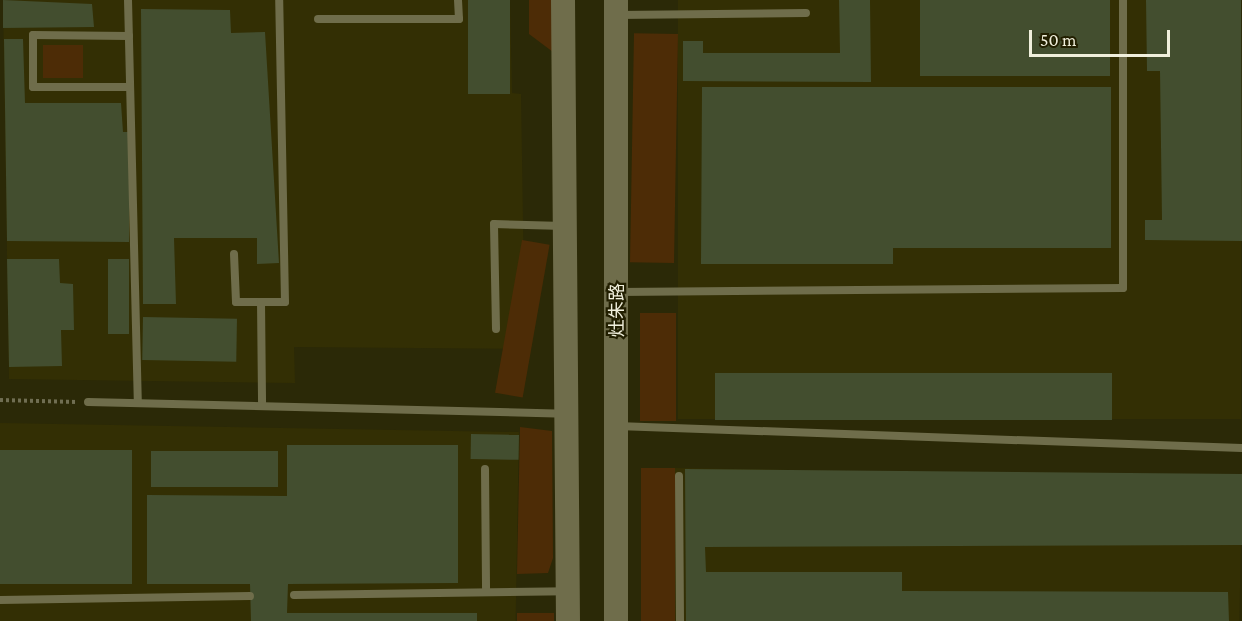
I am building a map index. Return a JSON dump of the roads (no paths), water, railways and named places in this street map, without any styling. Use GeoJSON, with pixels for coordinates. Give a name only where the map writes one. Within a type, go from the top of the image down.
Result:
{"type":"FeatureCollection","features":[{"type":"Feature","properties":{"kind":"main road"},"geometry":{"type":"LineString","coordinates":[[563,0],[568,621]]}},
{"type":"Feature","properties":{"kind":"main road","name":"灶朱路"},"geometry":{"type":"LineString","coordinates":[[616,7],[616,621]]}},
{"type":"Feature","properties":{"kind":"lane"},"geometry":{"type":"LineString","coordinates":[[128,0],[138,403]]}},
{"type":"Feature","properties":{"kind":"lane"},"geometry":{"type":"LineString","coordinates":[[234,254],[236,302],[285,302],[279,0]]}},
{"type":"Feature","properties":{"kind":"lane"},"geometry":{"type":"LineString","coordinates":[[318,19],[459,19],[458,0]]}},
{"type":"Feature","properties":{"kind":"lane"},"geometry":{"type":"LineString","coordinates":[[617,292],[1123,288],[1123,0]]}},
{"type":"Feature","properties":{"kind":"lane"},"geometry":{"type":"LineString","coordinates":[[616,7],[806,13]]}},
{"type":"Feature","properties":{"kind":"lane"},"geometry":{"type":"LineString","coordinates":[[129,36],[33,35],[33,87],[130,87]]}},
{"type":"Feature","properties":{"kind":"lane"},"geometry":{"type":"LineString","coordinates":[[496,329],[494,224],[564,226]]}},
{"type":"Feature","properties":{"kind":"lane"},"geometry":{"type":"LineString","coordinates":[[261,302],[262,406]]}},
{"type":"Feature","properties":{"kind":"lane"},"geometry":{"type":"LineString","coordinates":[[88,402],[565,414]]}},
{"type":"Feature","properties":{"kind":"lane"},"geometry":{"type":"LineString","coordinates":[[617,426],[1242,448]]}},
{"type":"Feature","properties":{"kind":"lane"},"geometry":{"type":"LineString","coordinates":[[485,469],[486,592]]}},
{"type":"Feature","properties":{"kind":"lane"},"geometry":{"type":"LineString","coordinates":[[679,476],[680,621]]}},
{"type":"Feature","properties":{"kind":"lane"},"geometry":{"type":"LineString","coordinates":[[294,595],[567,591]]}},
{"type":"Feature","properties":{"kind":"lane"},"geometry":{"type":"LineString","coordinates":[[0,600],[250,596]]}}]}
